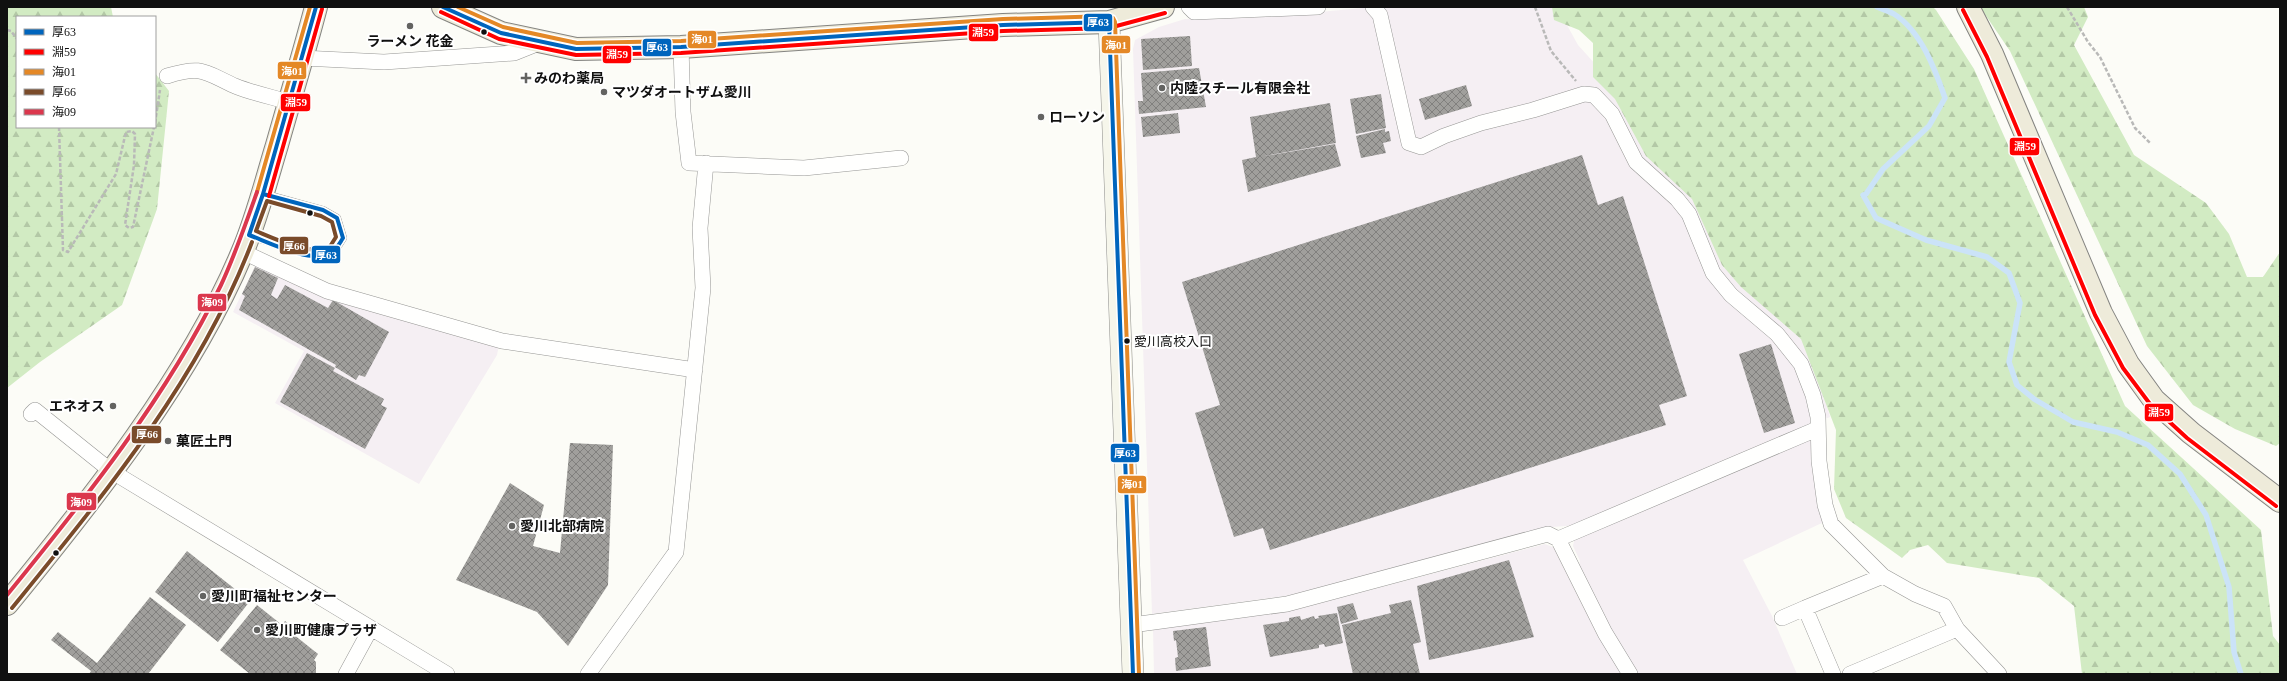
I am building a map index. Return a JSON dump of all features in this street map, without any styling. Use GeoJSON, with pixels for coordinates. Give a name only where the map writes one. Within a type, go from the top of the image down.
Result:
{"type":"FeatureCollection","features":[{"type":"Feature","properties":{"kind":"main road"},"geometry":{"type":"LineString","coordinates":[[7,604],[111,471],[172,382],[220,300],[246,244],[263,194],[316,7]]}},
{"type":"Feature","properties":{"kind":"main road"},"geometry":{"type":"LineString","coordinates":[[443,7],[501,33],[539,43],[576,49],[681,47],[1004,25],[1163,7]]}},
{"type":"Feature","properties":{"kind":"main road"},"geometry":{"type":"LineString","coordinates":[[1968,7],[1992,54],[2101,313],[2128,364],[2154,400],[2190,433],[2280,500]]}},
{"type":"Feature","properties":{"kind":"street"},"geometry":{"type":"LineString","coordinates":[[1189,7],[1194,12],[1318,7]]}},
{"type":"Feature","properties":{"kind":"street"},"geometry":{"type":"LineString","coordinates":[[1376,8],[1380,15],[1409,143],[1421,147],[1444,136],[1481,123],[1533,110],[1584,94],[1594,95],[1605,106],[1612,114],[1636,162],[1678,199],[1689,214],[1713,273],[1730,295],[1777,334],[1801,364],[1813,395],[1818,417],[1817,428],[1825,504],[1831,524],[1883,576],[1915,594],[1944,606],[1956,629],[1998,674]]}},
{"type":"Feature","properties":{"kind":"street"},"geometry":{"type":"LineString","coordinates":[[1108,14],[1133,674]]}},
{"type":"Feature","properties":{"kind":"street"},"geometry":{"type":"LineString","coordinates":[[302,58],[384,62],[514,53],[539,43]]}},
{"type":"Feature","properties":{"kind":"street"},"geometry":{"type":"LineString","coordinates":[[681,47],[684,112],[689,163],[804,168],[901,158]]}},
{"type":"Feature","properties":{"kind":"street"},"geometry":{"type":"LineString","coordinates":[[167,76],[188,69],[200,70],[222,78],[235,86],[289,102]]}},
{"type":"Feature","properties":{"kind":"street"},"geometry":{"type":"LineString","coordinates":[[588,674],[676,552],[703,288],[700,228],[706,164]]}},
{"type":"Feature","properties":{"kind":"street"},"geometry":{"type":"LineString","coordinates":[[246,244],[327,291],[502,341],[695,370]]}},
{"type":"Feature","properties":{"kind":"street"},"geometry":{"type":"LineString","coordinates":[[31,414],[35,410],[111,471],[447,674]]}},
{"type":"Feature","properties":{"kind":"street"},"geometry":{"type":"LineString","coordinates":[[1558,539],[1817,428]]}},
{"type":"Feature","properties":{"kind":"street"},"geometry":{"type":"LineString","coordinates":[[1132,625],[1287,604],[1548,534],[1558,539],[1605,633],[1630,674]]}},
{"type":"Feature","properties":{"kind":"street"},"geometry":{"type":"LineString","coordinates":[[1782,618],[1883,576]]}},
{"type":"Feature","properties":{"kind":"street"},"geometry":{"type":"LineString","coordinates":[[1805,608],[1833,674]]}},
{"type":"Feature","properties":{"kind":"street"},"geometry":{"type":"LineString","coordinates":[[346,674],[371,628]]}},
{"type":"Feature","properties":{"kind":"street"},"geometry":{"type":"LineString","coordinates":[[1850,674],[1956,629]]}},
{"type":"Feature","properties":{"kind":"lane"},"geometry":{"type":"LineString","coordinates":[[246,244],[313,255],[327,255],[336,249],[343,238],[337,218],[323,210],[263,194]]}},
{"type":"Feature","properties":{"kind":"path"},"geometry":{"type":"LineString","coordinates":[[1535,7],[1551,51],[1581,87],[1584,94]]}},
{"type":"Feature","properties":{"kind":"path"},"geometry":{"type":"LineString","coordinates":[[2067,7],[2088,42],[2100,57],[2135,128],[2150,143]]}},
{"type":"Feature","properties":{"kind":"path"},"geometry":{"type":"LineString","coordinates":[[7,30],[11,31],[16,38]]}},
{"type":"Feature","properties":{"kind":"path"},"geometry":{"type":"LineString","coordinates":[[156,116],[160,87],[167,76]]}},
{"type":"Feature","properties":{"kind":"path"},"geometry":{"type":"LineString","coordinates":[[59,128],[63,250],[68,252],[116,174],[126,132],[132,130],[135,134],[134,165],[125,225],[129,228],[132,227],[154,128]]}},
{"type":"Feature","properties":{"kind":"shaded area"},"geometry":{"type":"Polygon","coordinates":[[[1374,7],[1557,7],[1578,45],[1625,97],[1808,335],[1830,417],[1579,525],[1552,527],[1300,594],[1152,614],[1133,49],[1135,40],[1159,27],[1185,19],[1264,17],[1374,7]]]}},
{"type":"Feature","properties":{"kind":"shaded area"},"geometry":{"type":"Polygon","coordinates":[[[255,266],[499,345],[497,355],[419,484],[275,403],[304,351],[233,312],[255,266]]]}},
{"type":"Feature","properties":{"kind":"shaded area"},"geometry":{"type":"Polygon","coordinates":[[[1808,438],[1814,445],[1824,522],[1743,560],[1772,616],[1797,674],[1637,674],[1610,631],[1579,566],[1580,561],[1573,546],[1575,537],[1808,438]]]}},
{"type":"Feature","properties":{"kind":"shaded area"},"geometry":{"type":"Polygon","coordinates":[[[1545,544],[1555,548],[1621,674],[1154,674],[1153,629],[1294,610],[1545,544]]]}},
{"type":"Feature","properties":{"kind":"green space"},"geometry":{"type":"Polygon","coordinates":[[[7,7],[111,7],[113,16],[16,16],[16,128],[156,128],[156,74],[169,91],[157,209],[122,305],[40,362],[7,388],[7,7]]]}},
{"type":"Feature","properties":{"kind":"green space"},"geometry":{"type":"Polygon","coordinates":[[[1552,7],[1933,7],[1974,69],[2125,406],[2261,530],[2273,636],[2280,645],[2280,674],[2082,674],[2074,606],[2039,578],[1947,563],[1928,545],[1910,550],[1902,558],[1846,518],[1834,489],[1836,430],[1801,339],[1741,287],[1722,265],[1692,199],[1646,156],[1615,99],[1593,77],[1593,43],[1579,30],[1554,20],[1552,7]]]}},
{"type":"Feature","properties":{"kind":"green space"},"geometry":{"type":"Polygon","coordinates":[[[1980,7],[2084,7],[2088,17],[2074,45],[2134,155],[2206,203],[2229,234],[2247,277],[2263,277],[2280,252],[2280,443],[2276,446],[2235,429],[2193,405],[2147,346],[2010,51],[1980,7]]]}},
{"type":"Feature","properties":{"kind":"building"},"geometry":{"type":"Polygon","coordinates":[[[1190,36],[1192,66],[1143,70],[1141,39],[1190,36]]]}},
{"type":"Feature","properties":{"kind":"building"},"geometry":{"type":"Polygon","coordinates":[[[1199,68],[1206,107],[1139,114],[1138,101],[1143,101],[1141,73],[1199,68]]]}},
{"type":"Feature","properties":{"kind":"building"},"geometry":{"type":"Polygon","coordinates":[[[1466,85],[1472,106],[1425,120],[1419,99],[1466,85]]]}},
{"type":"Feature","properties":{"kind":"building"},"geometry":{"type":"Polygon","coordinates":[[[1381,94],[1386,128],[1356,134],[1350,99],[1381,94]]]}},
{"type":"Feature","properties":{"kind":"building"},"geometry":{"type":"Polygon","coordinates":[[[1330,103],[1336,143],[1265,156],[1335,144],[1341,166],[1248,192],[1242,160],[1256,157],[1250,117],[1330,103]]]}},
{"type":"Feature","properties":{"kind":"building"},"geometry":{"type":"Polygon","coordinates":[[[1178,113],[1180,133],[1143,137],[1141,117],[1178,113]]]}},
{"type":"Feature","properties":{"kind":"building"},"geometry":{"type":"Polygon","coordinates":[[[1385,129],[1385,132],[1389,131],[1391,141],[1383,143],[1386,153],[1361,158],[1356,136],[1385,129]]]}},
{"type":"Feature","properties":{"kind":"building"},"geometry":{"type":"Polygon","coordinates":[[[1582,155],[1598,205],[1623,196],[1687,396],[1659,405],[1666,425],[1270,550],[1263,528],[1234,537],[1195,413],[1220,405],[1182,282],[1582,155]]]}},
{"type":"Feature","properties":{"kind":"building"},"geometry":{"type":"Polygon","coordinates":[[[255,267],[278,278],[271,295],[277,299],[285,285],[328,308],[333,300],[389,332],[365,377],[359,375],[356,380],[335,367],[336,365],[239,310],[245,296],[242,294],[255,267]]]}},
{"type":"Feature","properties":{"kind":"building"},"geometry":{"type":"Polygon","coordinates":[[[1771,344],[1795,423],[1764,433],[1739,354],[1771,344]]]}},
{"type":"Feature","properties":{"kind":"building"},"geometry":{"type":"Polygon","coordinates":[[[307,353],[335,368],[333,371],[384,399],[381,405],[387,408],[365,449],[280,402],[307,353]]]}},
{"type":"Feature","properties":{"kind":"building","name":"愛川北部病院"},"geometry":{"type":"Polygon","coordinates":[[[570,443],[613,445],[608,585],[568,646],[537,612],[456,580],[510,483],[544,505],[533,546],[560,553],[570,443]]]}},
{"type":"Feature","properties":{"kind":"building","name":"愛川町福祉センター"},"geometry":{"type":"Polygon","coordinates":[[[187,551],[250,601],[218,642],[155,592],[187,551]]]}},
{"type":"Feature","properties":{"kind":"building"},"geometry":{"type":"Polygon","coordinates":[[[1509,560],[1534,637],[1429,660],[1417,586],[1509,560]]]}},
{"type":"Feature","properties":{"kind":"building"},"geometry":{"type":"Polygon","coordinates":[[[150,597],[186,625],[148,674],[89,674],[91,671],[51,640],[58,632],[97,663],[150,597]]]}},
{"type":"Feature","properties":{"kind":"building"},"geometry":{"type":"Polygon","coordinates":[[[1411,600],[1421,642],[1413,644],[1420,674],[1353,674],[1342,625],[1391,613],[1389,605],[1411,600]]]}},
{"type":"Feature","properties":{"kind":"building"},"geometry":{"type":"Polygon","coordinates":[[[1353,603],[1358,619],[1341,624],[1337,607],[1353,603]]]}},
{"type":"Feature","properties":{"kind":"building","name":"愛川町健康プラザ"},"geometry":{"type":"Polygon","coordinates":[[[257,605],[282,625],[285,621],[296,630],[293,634],[318,654],[314,660],[316,662],[316,674],[250,674],[220,650],[257,605]]]}},
{"type":"Feature","properties":{"kind":"building"},"geometry":{"type":"Polygon","coordinates":[[[1337,613],[1343,643],[1325,647],[1324,644],[1319,645],[1319,648],[1270,657],[1263,625],[1289,621],[1289,618],[1300,616],[1301,620],[1314,616],[1315,619],[1319,618],[1318,616],[1337,613]]]}},
{"type":"Feature","properties":{"kind":"building"},"geometry":{"type":"Polygon","coordinates":[[[1206,627],[1211,666],[1176,671],[1175,658],[1178,657],[1176,640],[1174,641],[1173,631],[1206,627]]]}},
{"type":"Feature","properties":{"kind":"waterway"},"geometry":{"type":"LineString","coordinates":[[1877,7],[1894,14],[1904,21],[1912,30],[1932,63],[1945,98],[1929,126],[1883,169],[1866,194],[1863,195],[1876,218],[1926,240],[1987,257],[2009,273],[2020,303],[2009,362],[2017,385],[2034,399],[2073,422],[2117,432],[2148,445],[2180,474],[2206,515],[2229,587],[2234,652],[2241,674]]}},
{"type":"Feature","properties":{"kind":"transit line","name":"海01"},"geometry":{"type":"LineString","coordinates":[[257,192],[310,7]]}},
{"type":"Feature","properties":{"kind":"transit line","name":"厚63"},"geometry":{"type":"LineString","coordinates":[[263,194],[316,7]]}},
{"type":"Feature","properties":{"kind":"transit line","name":"厚63"},"geometry":{"type":"LineString","coordinates":[[443,7],[501,33],[576,49],[681,47],[1003,25],[1109,22],[1133,674]]}},
{"type":"Feature","properties":{"kind":"transit line","name":"海01"},"geometry":{"type":"LineString","coordinates":[[458,7],[503,27],[577,43],[681,41],[1003,19],[1109,16],[1113,18],[1115,22],[1139,674]]}},
{"type":"Feature","properties":{"kind":"transit line","name":"淵59"},"geometry":{"type":"LineString","coordinates":[[269,196],[322,9]]}},
{"type":"Feature","properties":{"kind":"transit line","name":"淵59"},"geometry":{"type":"LineString","coordinates":[[1963,10],[1987,57],[2095,315],[2123,368],[2150,404],[2187,438],[2276,506]]}},
{"type":"Feature","properties":{"kind":"transit line","name":"淵59"},"geometry":{"type":"LineString","coordinates":[[441,12],[499,39],[576,55],[681,53],[1003,31],[1109,28],[1165,13]]}},
{"type":"Feature","properties":{"kind":"transit line","name":"海09"},"geometry":{"type":"LineString","coordinates":[[7,595],[95,484],[150,407],[175,367],[199,327],[221,285],[236,251],[257,192]]}},
{"type":"Feature","properties":{"kind":"transit line","name":"厚63"},"geometry":{"type":"LineString","coordinates":[[263,194],[323,210],[337,218],[343,238],[331,253],[321,256],[311,256],[300,254],[249,235],[263,194]]}},
{"type":"Feature","properties":{"kind":"transit line","name":"厚66"},"geometry":{"type":"LineString","coordinates":[[267,201],[321,216],[332,222],[336,237],[329,248],[312,250],[282,242],[256,231],[267,201]]}},
{"type":"Feature","properties":{"kind":"transit line","name":"厚66"},"geometry":{"type":"LineString","coordinates":[[12,608],[81,523],[147,434],[205,341],[230,292],[252,242]]}},
{"type":"Feature","properties":{"kind":"place","name":"ラーメン 花金"},"geometry":{"type":"Point","coordinates":[410,26]}},
{"type":"Feature","properties":{"kind":"place","name":"みのわ薬局"},"geometry":{"type":"Point","coordinates":[526,78]}},
{"type":"Feature","properties":{"kind":"place","name":"内陸スチール有限会社"},"geometry":{"type":"Point","coordinates":[1162,88]}},
{"type":"Feature","properties":{"kind":"place","name":"マツダオートザム愛川"},"geometry":{"type":"Point","coordinates":[604,92]}},
{"type":"Feature","properties":{"kind":"place","name":"ローソン"},"geometry":{"type":"Point","coordinates":[1041,117]}},
{"type":"Feature","properties":{"kind":"place","name":"愛川高校入口"},"geometry":{"type":"Point","coordinates":[1127,341]}},
{"type":"Feature","properties":{"kind":"place","name":"エネオス"},"geometry":{"type":"Point","coordinates":[113,406]}},
{"type":"Feature","properties":{"kind":"place","name":"菓匠土門"},"geometry":{"type":"Point","coordinates":[168,441]}},
{"type":"Feature","properties":{"kind":"place","name":"愛川北部病院"},"geometry":{"type":"Point","coordinates":[512,526]}},
{"type":"Feature","properties":{"kind":"place","name":"愛川町福祉センター"},"geometry":{"type":"Point","coordinates":[203,596]}},
{"type":"Feature","properties":{"kind":"place","name":"愛川町健康プラザ"},"geometry":{"type":"Point","coordinates":[257,630]}}]}
